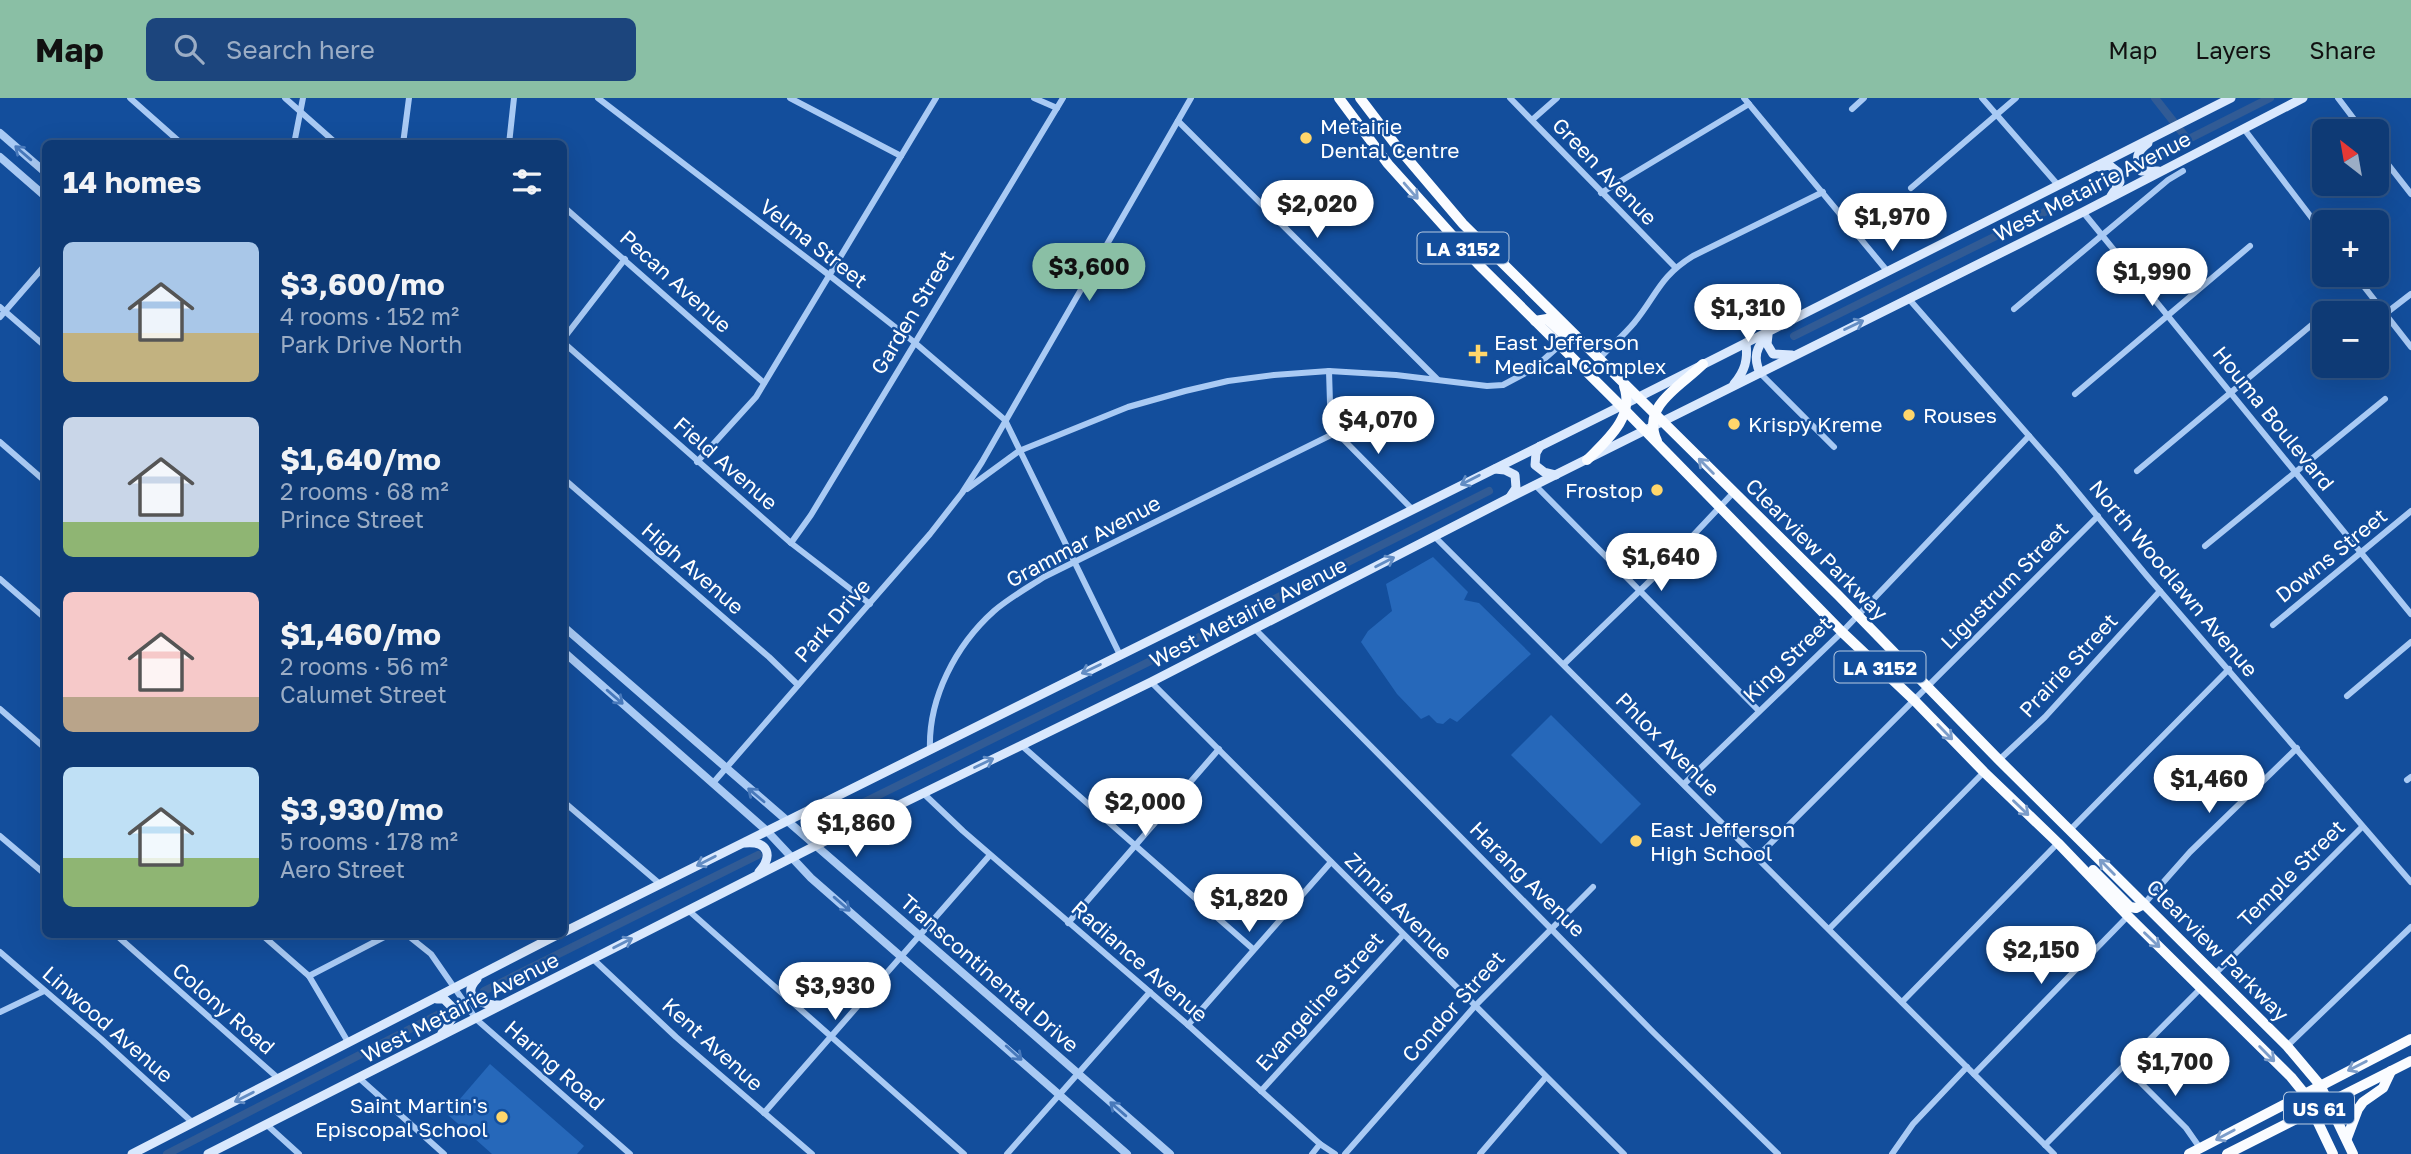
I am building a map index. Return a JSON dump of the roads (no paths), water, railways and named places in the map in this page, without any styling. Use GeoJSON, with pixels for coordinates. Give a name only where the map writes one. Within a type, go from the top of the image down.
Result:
{"type":"FeatureCollection","features":[{"type":"Feature","properties":{"kind":"highway","name":"Clearview Parkway"},"geometry":{"type":"LineString","coordinates":[[1339,98],[1420,202],[1559,346],[1733,493],[2287,1046],[2320,1085],[2353,1154]]}},
{"type":"Feature","properties":{"kind":"highway","name":"Clearview Parkway"},"geometry":{"type":"LineString","coordinates":[[1360,98],[1456,216],[1622,383],[1628,404],[1653,424],[1660,447],[1842,632],[1914,700],[2291,1077],[2304,1093],[2313,1111]]}},
{"type":"Feature","properties":{"kind":"highway"},"geometry":{"type":"LineString","coordinates":[[1535,321],[1547,319],[1568,340],[1578,338]]}},
{"type":"Feature","properties":{"kind":"highway"},"geometry":{"type":"LineString","coordinates":[[1653,424],[1665,397],[1703,364]]}},
{"type":"Feature","properties":{"kind":"highway"},"geometry":{"type":"LineString","coordinates":[[1587,460],[1618,426],[1628,404]]}},
{"type":"Feature","properties":{"kind":"highway"},"geometry":{"type":"LineString","coordinates":[[1775,564],[1790,548]]}},
{"type":"Feature","properties":{"kind":"highway"},"geometry":{"type":"LineString","coordinates":[[2069,854],[2084,861],[2130,906],[2136,908],[2144,904]]}},
{"type":"Feature","properties":{"kind":"highway","name":"US 61"},"geometry":{"type":"LineString","coordinates":[[2195,1151],[2411,1039]]}},
{"type":"Feature","properties":{"kind":"highway","name":"US 61"},"geometry":{"type":"LineString","coordinates":[[2227,1154],[2411,1061]]}},
{"type":"Feature","properties":{"kind":"highway"},"geometry":{"type":"LineString","coordinates":[[2347,1138],[2358,1109],[2363,1102],[2383,1088],[2391,1071]]}},
{"type":"Feature","properties":{"kind":"highway","name":"LA 3152"},"geometry":{"type":"LineString","coordinates":[[2313,1111],[2333,1154]]}},
{"type":"Feature","properties":{"kind":"main road","name":"West Metairie Avenue"},"geometry":{"type":"LineString","coordinates":[[208,1154],[755,876],[1151,681],[1653,424],[1727,390],[2083,212],[2303,98]]}},
{"type":"Feature","properties":{"kind":"main road","name":"West Metairie Avenue"},"geometry":{"type":"LineString","coordinates":[[567,930],[1491,469],[1628,404],[2225,99]]}},
{"type":"Feature","properties":{"kind":"main road"},"geometry":{"type":"LineString","coordinates":[[2161,134],[2144,145],[2136,155],[2136,163],[2141,171],[2153,173],[2165,169]]}},
{"type":"Feature","properties":{"kind":"main road"},"geometry":{"type":"LineString","coordinates":[[2085,171],[2109,165],[2118,172],[2120,182],[2115,192],[2104,201]]}},
{"type":"Feature","properties":{"kind":"main road"},"geometry":{"type":"LineString","coordinates":[[1760,373],[1755,362],[1756,351],[1777,327]]}},
{"type":"Feature","properties":{"kind":"main road"},"geometry":{"type":"LineString","coordinates":[[1768,335],[1768,344],[1773,354],[1794,355]]}},
{"type":"Feature","properties":{"kind":"main road"},"geometry":{"type":"LineString","coordinates":[[1727,390],[1744,368],[1748,356],[1746,343]]}},
{"type":"Feature","properties":{"kind":"main road"},"geometry":{"type":"LineString","coordinates":[[1725,353],[1738,355],[1744,368]]}},
{"type":"Feature","properties":{"kind":"main road"},"geometry":{"type":"LineString","coordinates":[[1541,445],[1536,453],[1535,465],[1544,472],[1556,475]]}},
{"type":"Feature","properties":{"kind":"main road"},"geometry":{"type":"LineString","coordinates":[[1491,469],[1505,470],[1514,475],[1516,488],[1509,498]]}},
{"type":"Feature","properties":{"kind":"main road"},"geometry":{"type":"LineString","coordinates":[[830,799],[816,812],[813,825],[825,836],[837,835]]}},
{"type":"Feature","properties":{"kind":"main road"},"geometry":{"type":"LineString","coordinates":[[739,845],[758,843],[765,848],[768,856],[766,864],[755,876]]}},
{"type":"Feature","properties":{"kind":"main road","name":"West Metairie Avenue"},"geometry":{"type":"LineString","coordinates":[[132,1154],[551,938]]}},
{"type":"Feature","properties":{"kind":"main road"},"geometry":{"type":"LineString","coordinates":[[483,974],[473,983],[471,992],[475,1000],[498,1006],[506,1003]]}},
{"type":"Feature","properties":{"kind":"main road"},"geometry":{"type":"LineString","coordinates":[[433,1000],[444,999],[451,1003],[454,1009],[446,1029],[433,1041]]}},
{"type":"Feature","properties":{"kind":"street"},"geometry":{"type":"LineString","coordinates":[[130,98],[177,140]]}},
{"type":"Feature","properties":{"kind":"street"},"geometry":{"type":"LineString","coordinates":[[285,98],[333,140]]}},
{"type":"Feature","properties":{"kind":"street"},"geometry":{"type":"LineString","coordinates":[[295,140],[303,98]]}},
{"type":"Feature","properties":{"kind":"street"},"geometry":{"type":"LineString","coordinates":[[404,140],[409,98]]}},
{"type":"Feature","properties":{"kind":"street"},"geometry":{"type":"LineString","coordinates":[[509,140],[514,98]]}},
{"type":"Feature","properties":{"kind":"street","name":"Velma Street"},"geometry":{"type":"LineString","coordinates":[[598,98],[914,342],[1005,420]]}},
{"type":"Feature","properties":{"kind":"street"},"geometry":{"type":"LineString","coordinates":[[790,98],[901,156]]}},
{"type":"Feature","properties":{"kind":"street"},"geometry":{"type":"LineString","coordinates":[[698,462],[756,397],[936,98]]}},
{"type":"Feature","properties":{"kind":"street"},"geometry":{"type":"LineString","coordinates":[[1034,98],[1057,108]]}},
{"type":"Feature","properties":{"kind":"street","name":"Garden Street"},"geometry":{"type":"LineString","coordinates":[[790,543],[811,515],[1063,98]]}},
{"type":"Feature","properties":{"kind":"street"},"geometry":{"type":"LineString","coordinates":[[962,492],[1191,98]]}},
{"type":"Feature","properties":{"kind":"street","name":"Green Avenue"},"geometry":{"type":"LineString","coordinates":[[1510,98],[1675,268]]}},
{"type":"Feature","properties":{"kind":"street"},"geometry":{"type":"LineString","coordinates":[[1532,120],[1557,98]]}},
{"type":"Feature","properties":{"kind":"street"},"geometry":{"type":"LineString","coordinates":[[1852,109],[1864,98]]}},
{"type":"Feature","properties":{"kind":"street"},"geometry":{"type":"LineString","coordinates":[[1982,98],[2059,184]]}},
{"type":"Feature","properties":{"kind":"street"},"geometry":{"type":"LineString","coordinates":[[1911,188],[2016,98]]}},
{"type":"Feature","properties":{"kind":"street"},"geometry":{"type":"LineString","coordinates":[[2338,98],[2354,119]]}},
{"type":"Feature","properties":{"kind":"street"},"geometry":{"type":"LineString","coordinates":[[1601,193],[1746,101],[1888,272]]}},
{"type":"Feature","properties":{"kind":"street"},"geometry":{"type":"LineString","coordinates":[[1178,121],[1437,379]]}},
{"type":"Feature","properties":{"kind":"street"},"geometry":{"type":"LineString","coordinates":[[2244,129],[2312,218]]}},
{"type":"Feature","properties":{"kind":"street"},"geometry":{"type":"LineString","coordinates":[[0,133],[42,170]]}},
{"type":"Feature","properties":{"kind":"street"},"geometry":{"type":"LineString","coordinates":[[0,158],[42,194]]}},
{"type":"Feature","properties":{"kind":"street"},"geometry":{"type":"LineString","coordinates":[[2389,166],[2411,194]]}},
{"type":"Feature","properties":{"kind":"street"},"geometry":{"type":"LineString","coordinates":[[2014,309],[2168,180],[2183,171]]}},
{"type":"Feature","properties":{"kind":"street"},"geometry":{"type":"LineString","coordinates":[[1599,359],[1635,321],[1675,268],[1693,256],[1823,192]]}},
{"type":"Feature","properties":{"kind":"street","name":"Pecan Avenue"},"geometry":{"type":"LineString","coordinates":[[567,210],[764,383]]}},
{"type":"Feature","properties":{"kind":"street","name":"Houma Boulevard"},"geometry":{"type":"LineString","coordinates":[[2083,212],[2411,614]]}},
{"type":"Feature","properties":{"kind":"street"},"geometry":{"type":"LineString","coordinates":[[2074,394],[2250,246]]}},
{"type":"Feature","properties":{"kind":"street"},"geometry":{"type":"LineString","coordinates":[[567,336],[625,259]]}},
{"type":"Feature","properties":{"kind":"street"},"geometry":{"type":"LineString","coordinates":[[42,268],[2,312],[42,344]]}},
{"type":"Feature","properties":{"kind":"street"},"geometry":{"type":"LineString","coordinates":[[2364,287],[2375,301]]}},
{"type":"Feature","properties":{"kind":"street"},"geometry":{"type":"LineString","coordinates":[[2389,311],[2411,295]]}},
{"type":"Feature","properties":{"kind":"street","name":"North Woodlawn Avenue"},"geometry":{"type":"LineString","coordinates":[[1908,298],[2411,882]]}},
{"type":"Feature","properties":{"kind":"street"},"geometry":{"type":"LineString","coordinates":[[2389,319],[2411,347]]}},
{"type":"Feature","properties":{"kind":"street"},"geometry":{"type":"LineString","coordinates":[[2137,471],[2312,325]]}},
{"type":"Feature","properties":{"kind":"street","name":"Field Avenue"},"geometry":{"type":"LineString","coordinates":[[567,343],[790,543],[870,604]]}},
{"type":"Feature","properties":{"kind":"street"},"geometry":{"type":"LineString","coordinates":[[962,492],[1019,451],[1128,407],[1185,391],[1275,374],[1329,372],[1437,379],[1487,386],[1503,385],[1533,369],[1559,346]]}},
{"type":"Feature","properties":{"kind":"street"},"geometry":{"type":"LineString","coordinates":[[1329,372],[1331,435],[1339,435],[1412,509]]}},
{"type":"Feature","properties":{"kind":"street"},"geometry":{"type":"LineString","coordinates":[[1760,373],[1834,447]]}},
{"type":"Feature","properties":{"kind":"street"},"geometry":{"type":"LineString","coordinates":[[2205,547],[2385,399]]}},
{"type":"Feature","properties":{"kind":"street"},"geometry":{"type":"LineString","coordinates":[[1005,420],[1120,655]]}},
{"type":"Feature","properties":{"kind":"street","name":"Grammar Avenue"},"geometry":{"type":"LineString","coordinates":[[930,750],[929,730],[948,672],[965,644],[995,611],[1016,594],[1074,562],[1331,435]]}},
{"type":"Feature","properties":{"kind":"street","name":"King Street"},"geometry":{"type":"LineString","coordinates":[[1684,784],[1842,632],[2029,436]]}},
{"type":"Feature","properties":{"kind":"street"},"geometry":{"type":"LineString","coordinates":[[0,442],[42,479]]}},
{"type":"Feature","properties":{"kind":"street","name":"High Avenue"},"geometry":{"type":"LineString","coordinates":[[567,482],[798,685]]}},
{"type":"Feature","properties":{"kind":"street"},"geometry":{"type":"LineString","coordinates":[[1535,485],[1759,711]]}},
{"type":"Feature","properties":{"kind":"street","name":"Park Drive"},"geometry":{"type":"LineString","coordinates":[[713,783],[870,604],[962,492]]}},
{"type":"Feature","properties":{"kind":"street"},"geometry":{"type":"LineString","coordinates":[[1563,664],[1639,591],[1733,493]]}},
{"type":"Feature","properties":{"kind":"street","name":"Downs Street"},"geometry":{"type":"LineString","coordinates":[[2273,625],[2411,512]]}},
{"type":"Feature","properties":{"kind":"street","name":"Ligustrum Street"},"geometry":{"type":"LineString","coordinates":[[1757,857],[2098,516]]}},
{"type":"Feature","properties":{"kind":"street","name":"Phlox Avenue"},"geometry":{"type":"LineString","coordinates":[[1436,537],[2054,1154]]}},
{"type":"Feature","properties":{"kind":"street"},"geometry":{"type":"LineString","coordinates":[[0,579],[42,616]]}},
{"type":"Feature","properties":{"kind":"street","name":"Prairie Street"},"geometry":{"type":"LineString","coordinates":[[1998,760],[2045,717],[2161,592]]}},
{"type":"Feature","properties":{"kind":"street","name":"Harang Avenue"},"geometry":{"type":"LineString","coordinates":[[1254,628],[1654,1033],[1778,1154]]}},
{"type":"Feature","properties":{"kind":"street","name":"Transcontinental Drive"},"geometry":{"type":"LineString","coordinates":[[567,630],[1170,1154]]}},
{"type":"Feature","properties":{"kind":"street"},"geometry":{"type":"LineString","coordinates":[[2347,696],[2411,642]]}},
{"type":"Feature","properties":{"kind":"street"},"geometry":{"type":"LineString","coordinates":[[567,655],[767,831],[811,878],[1127,1154]]}},
{"type":"Feature","properties":{"kind":"street"},"geometry":{"type":"LineString","coordinates":[[2070,830],[2229,669]]}},
{"type":"Feature","properties":{"kind":"street","name":"Zinnia Avenue"},"geometry":{"type":"LineString","coordinates":[[1151,681],[1620,1153]]}},
{"type":"Feature","properties":{"kind":"street"},"geometry":{"type":"LineString","coordinates":[[0,709],[42,746]]}},
{"type":"Feature","properties":{"kind":"street"},"geometry":{"type":"LineString","coordinates":[[1021,745],[1253,949]]}},
{"type":"Feature","properties":{"kind":"street"},"geometry":{"type":"LineString","coordinates":[[2144,904],[2190,852],[2297,748]]}},
{"type":"Feature","properties":{"kind":"street"},"geometry":{"type":"LineString","coordinates":[[1068,923],[1219,749]]}},
{"type":"Feature","properties":{"kind":"street"},"geometry":{"type":"LineString","coordinates":[[1829,929],[1984,772]]}},
{"type":"Feature","properties":{"kind":"street","name":"Radiance Avenue"},"geometry":{"type":"LineString","coordinates":[[923,793],[990,855],[1188,1025],[1320,1144],[1335,1154]]}},
{"type":"Feature","properties":{"kind":"street"},"geometry":{"type":"LineString","coordinates":[[567,805],[660,884]]}},
{"type":"Feature","properties":{"kind":"street","name":"Temple Street"},"geometry":{"type":"LineString","coordinates":[[2216,974],[2362,827]]}},
{"type":"Feature","properties":{"kind":"street"},"geometry":{"type":"LineString","coordinates":[[0,836],[42,871]]}},
{"type":"Feature","properties":{"kind":"street"},"geometry":{"type":"LineString","coordinates":[[1902,1002],[2058,843]]}},
{"type":"Feature","properties":{"kind":"street"},"geometry":{"type":"LineString","coordinates":[[764,1113],[990,855]]}},
{"type":"Feature","properties":{"kind":"street"},"geometry":{"type":"LineString","coordinates":[[1188,1025],[1331,862]]}},
{"type":"Feature","properties":{"kind":"street","name":"Condor Street"},"geometry":{"type":"LineString","coordinates":[[1345,1154],[1475,1006],[1593,887]]}},
{"type":"Feature","properties":{"kind":"street"},"geometry":{"type":"LineString","coordinates":[[688,910],[964,1154]]}},
{"type":"Feature","properties":{"kind":"street"},"geometry":{"type":"LineString","coordinates":[[1974,1074],[2128,916]]}},
{"type":"Feature","properties":{"kind":"street"},"geometry":{"type":"LineString","coordinates":[[2287,1046],[2411,927]]}},
{"type":"Feature","properties":{"kind":"street","name":"Evangeline Street"},"geometry":{"type":"LineString","coordinates":[[1261,1091],[1403,935]]}},
{"type":"Feature","properties":{"kind":"street","name":"Colony Road"},"geometry":{"type":"LineString","coordinates":[[120,938],[279,1079]]}},
{"type":"Feature","properties":{"kind":"street"},"geometry":{"type":"LineString","coordinates":[[266,938],[309,976],[348,1042]]}},
{"type":"Feature","properties":{"kind":"street"},"geometry":{"type":"LineString","coordinates":[[309,976],[382,938]]}},
{"type":"Feature","properties":{"kind":"street","name":"Haring Road"},"geometry":{"type":"LineString","coordinates":[[411,938],[430,954],[475,1019],[630,1154]]}},
{"type":"Feature","properties":{"kind":"street","name":"Linwood Avenue"},"geometry":{"type":"LineString","coordinates":[[0,953],[101,1039],[193,1123]]}},
{"type":"Feature","properties":{"kind":"street","name":"Kent Avenue"},"geometry":{"type":"LineString","coordinates":[[593,959],[676,1037],[811,1154]]}},
{"type":"Feature","properties":{"kind":"street"},"geometry":{"type":"LineString","coordinates":[[2045,1145],[2201,988]]}},
{"type":"Feature","properties":{"kind":"street"},"geometry":{"type":"LineString","coordinates":[[0,1012],[44,991]]}},
{"type":"Feature","properties":{"kind":"street"},"geometry":{"type":"LineString","coordinates":[[1007,1154],[1150,992]]}},
{"type":"Feature","properties":{"kind":"street"},"geometry":{"type":"LineString","coordinates":[[2124,1066],[2194,1137],[2195,1151]]}},
{"type":"Feature","properties":{"kind":"street"},"geometry":{"type":"LineString","coordinates":[[1892,1154],[1913,1124],[1967,1067]]}},
{"type":"Feature","properties":{"kind":"street"},"geometry":{"type":"LineString","coordinates":[[1480,1154],[1546,1077]]}},
{"type":"Feature","properties":{"kind":"street"},"geometry":{"type":"LineString","coordinates":[[359,1078],[444,1154]]}},
{"type":"Feature","properties":{"kind":"street"},"geometry":{"type":"LineString","coordinates":[[267,1125],[299,1154]]}},
{"type":"Feature","properties":{"kind":"street"},"geometry":{"type":"LineString","coordinates":[[1312,1154],[1320,1144]]}},
{"type":"Feature","properties":{"kind":"waterway"},"geometry":{"type":"LineString","coordinates":[[2155,98],[2188,140]]}},
{"type":"Feature","properties":{"kind":"waterway"},"geometry":{"type":"LineString","coordinates":[[2163,152],[2270,98]]}},
{"type":"Feature","properties":{"kind":"waterway"},"geometry":{"type":"LineString","coordinates":[[1794,336],[2093,188]]}},
{"type":"Feature","properties":{"kind":"waterway"},"geometry":{"type":"LineString","coordinates":[[822,823],[1489,491]]}},
{"type":"Feature","properties":{"kind":"waterway"},"geometry":{"type":"LineString","coordinates":[[484,991],[758,855]]}},
{"type":"Feature","properties":{"kind":"waterway"},"geometry":{"type":"LineString","coordinates":[[167,1154],[443,1012]]}},
{"type":"Feature","properties":{"kind":"place","name":"Metairie Dental Centre"},"geometry":{"type":"Point","coordinates":[1306,138]}},
{"type":"Feature","properties":{"kind":"place","name":"East Jefferson Medical Complex"},"geometry":{"type":"Point","coordinates":[1478,354]}},
{"type":"Feature","properties":{"kind":"place","name":"Rouses"},"geometry":{"type":"Point","coordinates":[1909,415]}},
{"type":"Feature","properties":{"kind":"place","name":"Krispy Kreme"},"geometry":{"type":"Point","coordinates":[1734,424]}},
{"type":"Feature","properties":{"kind":"place","name":"Frostop"},"geometry":{"type":"Point","coordinates":[1657,490]}},
{"type":"Feature","properties":{"kind":"place","name":"East Jefferson High School"},"geometry":{"type":"Point","coordinates":[1636,841]}},
{"type":"Feature","properties":{"kind":"place","name":"Saint Martin's Episcopal School"},"geometry":{"type":"Point","coordinates":[502,1117]}}]}
